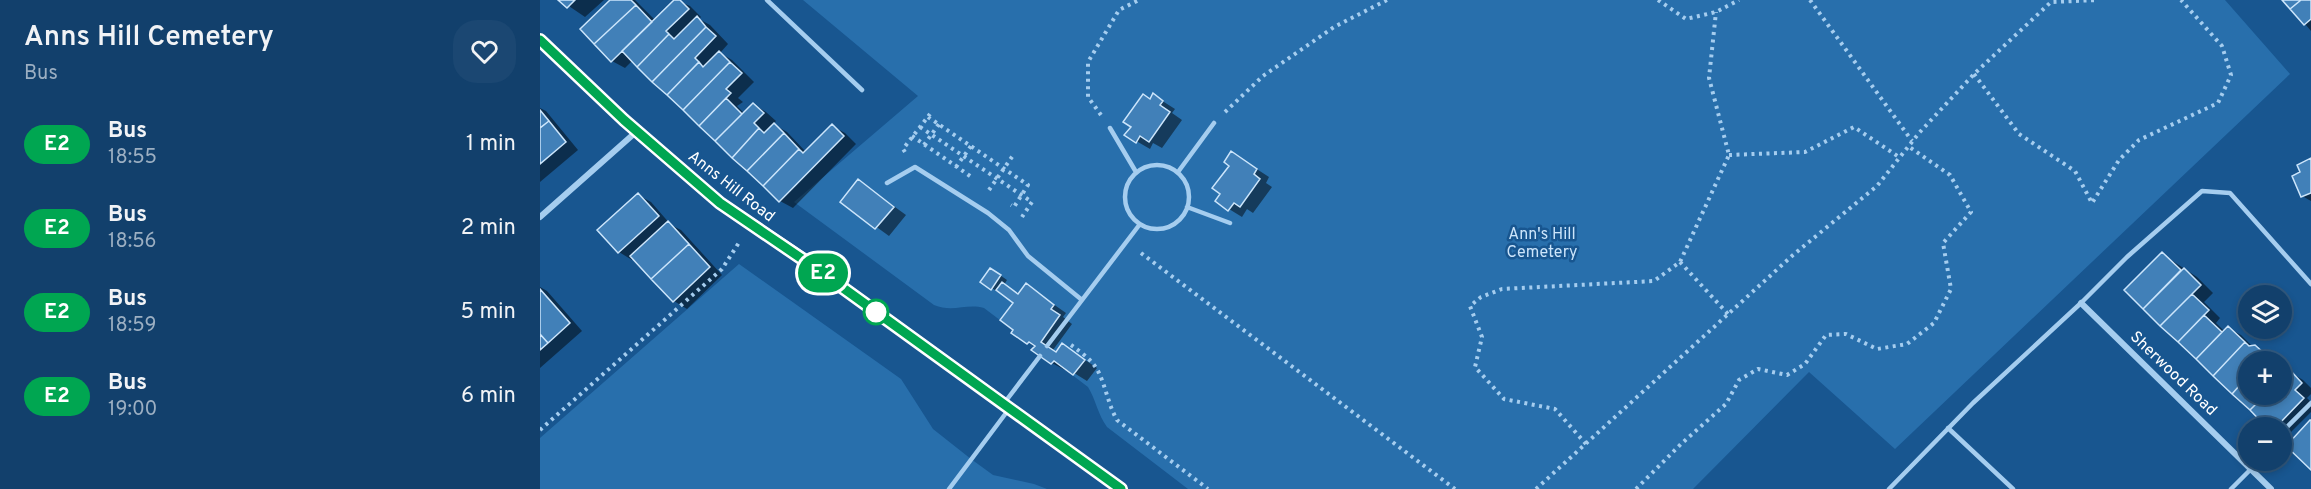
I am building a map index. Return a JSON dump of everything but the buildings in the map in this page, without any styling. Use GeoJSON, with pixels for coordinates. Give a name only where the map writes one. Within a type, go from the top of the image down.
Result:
{"type":"FeatureCollection","features":[{"type":"Feature","properties":{"kind":"street","name":"Anns Hill Road"},"geometry":{"type":"LineString","coordinates":[[540,40],[636,131],[720,203],[751,226],[804,259],[1121,489]]}},
{"type":"Feature","properties":{"kind":"street"},"geometry":{"type":"LineString","coordinates":[[540,217],[636,131]]}},
{"type":"Feature","properties":{"kind":"street","name":"Sherwood Road"},"geometry":{"type":"LineString","coordinates":[[2081,303],[2238,453]]}},
{"type":"Feature","properties":{"kind":"street","name":"Sherwood Road"},"geometry":{"type":"LineString","coordinates":[[2255,471],[2271,489]]}},
{"type":"Feature","properties":{"kind":"lane"},"geometry":{"type":"LineString","coordinates":[[767,0],[862,90]]}},
{"type":"Feature","properties":{"kind":"lane"},"geometry":{"type":"LineString","coordinates":[[1178,172],[1214,123]]}},
{"type":"Feature","properties":{"kind":"lane"},"geometry":{"type":"LineString","coordinates":[[1110,128],[1136,172]]}},
{"type":"Feature","properties":{"kind":"lane"},"geometry":{"type":"LineString","coordinates":[[1157,164],[1178,172],[1189,193],[1187,207],[1180,219],[1167,227],[1153,229],[1140,224],[1131,217],[1125,201],[1127,185],[1136,172],[1157,164]]}},
{"type":"Feature","properties":{"kind":"lane"},"geometry":{"type":"LineString","coordinates":[[887,183],[915,167],[988,213],[1009,230],[1028,256],[1082,300]]}},
{"type":"Feature","properties":{"kind":"lane"},"geometry":{"type":"LineString","coordinates":[[1889,489],[1948,428],[2127,257],[2202,191],[2230,193],[2311,284]]}},
{"type":"Feature","properties":{"kind":"lane"},"geometry":{"type":"LineString","coordinates":[[1187,207],[1230,223]]}},
{"type":"Feature","properties":{"kind":"lane"},"geometry":{"type":"LineString","coordinates":[[1047,346],[1140,224]]}},
{"type":"Feature","properties":{"kind":"lane"},"geometry":{"type":"LineString","coordinates":[[949,489],[1040,356]]}},
{"type":"Feature","properties":{"kind":"lane"},"geometry":{"type":"LineString","coordinates":[[2292,422],[2311,403]]}},
{"type":"Feature","properties":{"kind":"lane"},"geometry":{"type":"LineString","coordinates":[[1948,428],[2013,489]]}},
{"type":"Feature","properties":{"kind":"lane"},"geometry":{"type":"LineString","coordinates":[[2231,489],[2245,471]]}},
{"type":"Feature","properties":{"kind":"path"},"geometry":{"type":"LineString","coordinates":[[1110,128],[1088,97],[1088,62],[1119,10],[1139,0]]}},
{"type":"Feature","properties":{"kind":"path"},"geometry":{"type":"LineString","coordinates":[[1214,123],[1263,76],[1334,27],[1387,0]]}},
{"type":"Feature","properties":{"kind":"path"},"geometry":{"type":"LineString","coordinates":[[1658,0],[1686,19],[1716,12],[1739,0]]}},
{"type":"Feature","properties":{"kind":"path"},"geometry":{"type":"LineString","coordinates":[[1810,0],[1912,141]]}},
{"type":"Feature","properties":{"kind":"path"},"geometry":{"type":"LineString","coordinates":[[1536,489],[1793,255],[1877,186],[1912,141],[1974,74],[2050,1],[2098,0]]}},
{"type":"Feature","properties":{"kind":"path"},"geometry":{"type":"LineString","coordinates":[[1974,74],[2019,134],[2075,171],[2092,203],[2119,160],[2139,140],[2218,103],[2231,75],[2222,46],[2181,0]]}},
{"type":"Feature","properties":{"kind":"path"},"geometry":{"type":"LineString","coordinates":[[1586,444],[1555,410],[1504,399],[1475,367],[1482,337],[1470,306],[1481,297],[1502,289],[1654,281],[1680,262],[1730,155],[1709,78],[1716,12]]}},
{"type":"Feature","properties":{"kind":"path"},"geometry":{"type":"LineString","coordinates":[[906,143],[929,115],[1028,185],[1014,207],[1006,201]]}},
{"type":"Feature","properties":{"kind":"path"},"geometry":{"type":"LineString","coordinates":[[924,145],[939,124]]}},
{"type":"Feature","properties":{"kind":"path"},"geometry":{"type":"LineString","coordinates":[[920,127],[1032,202],[1017,224],[1009,230]]}},
{"type":"Feature","properties":{"kind":"path"},"geometry":{"type":"LineString","coordinates":[[1730,155],[1805,152],[1854,127],[1899,157]]}},
{"type":"Feature","properties":{"kind":"path"},"geometry":{"type":"LineString","coordinates":[[912,136],[997,195]]}},
{"type":"Feature","properties":{"kind":"path"},"geometry":{"type":"LineString","coordinates":[[956,167],[971,146]]}},
{"type":"Feature","properties":{"kind":"path"},"geometry":{"type":"LineString","coordinates":[[1636,489],[1681,444],[1726,404],[1740,380],[1758,369],[1787,375],[1805,364],[1826,335],[1846,334],[1877,349],[1907,344],[1934,323],[1951,289],[1943,243],[1971,212],[1950,175],[1908,146]]}},
{"type":"Feature","properties":{"kind":"path"},"geometry":{"type":"LineString","coordinates":[[989,189],[1014,154]]}},
{"type":"Feature","properties":{"kind":"path"},"geometry":{"type":"LineString","coordinates":[[540,429],[722,269],[751,226]]}},
{"type":"Feature","properties":{"kind":"path"},"geometry":{"type":"LineString","coordinates":[[1126,242],[1455,489]]}},
{"type":"Feature","properties":{"kind":"path"},"geometry":{"type":"LineString","coordinates":[[1680,262],[1728,314]]}},
{"type":"Feature","properties":{"kind":"path"},"geometry":{"type":"LineString","coordinates":[[1056,334],[1088,357],[1098,370],[1117,420],[1208,489]]}},
{"type":"Feature","properties":{"kind":"green space","name":"Ann's Hill Cemetery"},"geometry":{"type":"Polygon","coordinates":[[[803,0],[2225,0],[2290,74],[1895,449],[1809,372],[1693,489],[1188,489],[1107,427],[1088,387],[984,308],[947,308],[934,305],[794,202],[918,96],[803,0]]]}},
{"type":"Feature","properties":{"kind":"green space"},"geometry":{"type":"Polygon","coordinates":[[[739,264],[901,379],[933,429],[971,459],[993,475],[1047,489],[540,489],[540,438],[739,264]]]}},
{"type":"Feature","properties":{"kind":"bus line","name":"E2"},"geometry":{"type":"LineString","coordinates":[[540,40],[624,120],[735,215],[814,267],[1121,489]]}}]}
